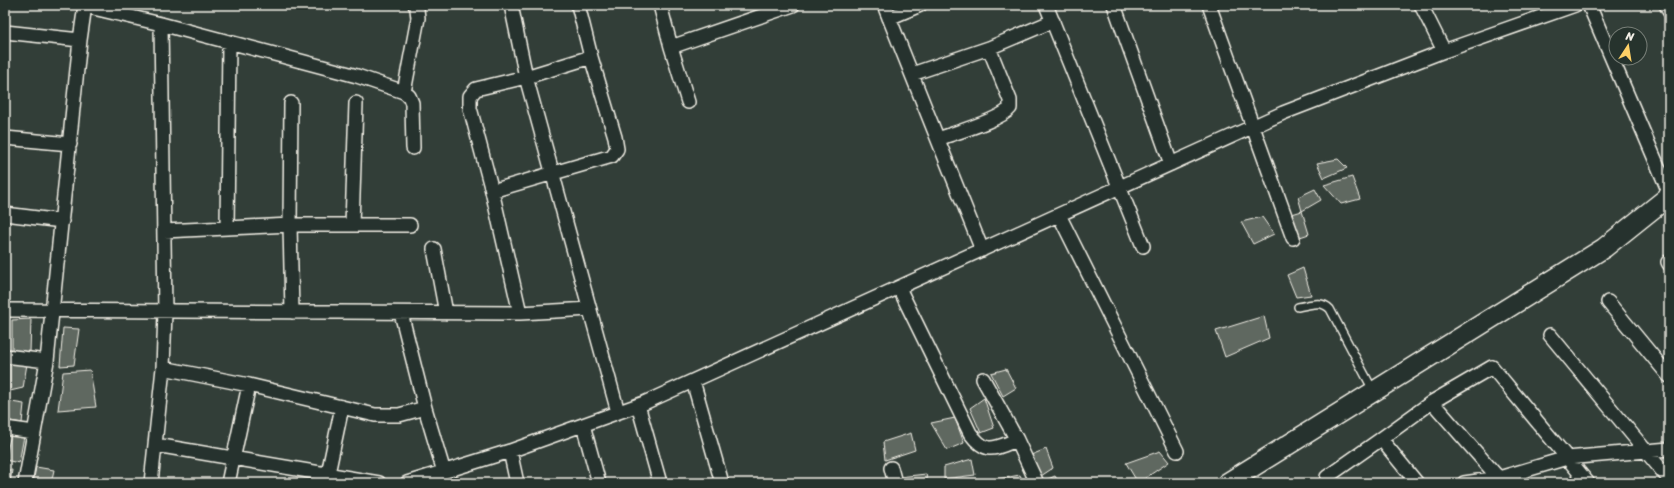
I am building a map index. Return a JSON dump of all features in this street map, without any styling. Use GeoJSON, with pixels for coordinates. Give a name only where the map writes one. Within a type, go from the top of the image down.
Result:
{"type":"FeatureCollection","features":[{"type":"Feature","properties":{"kind":"street"},"geometry":{"type":"LineString","coordinates":[[404,92],[418,18],[415,5]]}},
{"type":"Feature","properties":{"kind":"street"},"geometry":{"type":"LineString","coordinates":[[511,5],[526,77],[618,412]]}},
{"type":"Feature","properties":{"kind":"street"},"geometry":{"type":"LineString","coordinates":[[492,190],[612,156],[617,149],[615,137],[591,57],[578,5]]}},
{"type":"Feature","properties":{"kind":"street"},"geometry":{"type":"LineString","coordinates":[[660,5],[670,47],[688,102]]}},
{"type":"Feature","properties":{"kind":"street"},"geometry":{"type":"LineString","coordinates":[[670,47],[793,5]]}},
{"type":"Feature","properties":{"kind":"street"},"geometry":{"type":"LineString","coordinates":[[884,5],[982,250]]}},
{"type":"Feature","properties":{"kind":"street"},"geometry":{"type":"LineString","coordinates":[[889,18],[920,5]]}},
{"type":"Feature","properties":{"kind":"street"},"geometry":{"type":"LineString","coordinates":[[1046,5],[1143,246]]}},
{"type":"Feature","properties":{"kind":"street"},"geometry":{"type":"LineString","coordinates":[[1114,5],[1171,164]]}},
{"type":"Feature","properties":{"kind":"street"},"geometry":{"type":"LineString","coordinates":[[1209,5],[1252,128],[1293,238]]}},
{"type":"Feature","properties":{"kind":"street"},"geometry":{"type":"LineString","coordinates":[[1421,5],[1444,51]]}},
{"type":"Feature","properties":{"kind":"street"},"geometry":{"type":"LineString","coordinates":[[407,483],[510,451],[638,405],[1283,113],[1444,51],[1575,5]]}},
{"type":"Feature","properties":{"kind":"street"},"geometry":{"type":"LineString","coordinates":[[1589,5],[1669,192]]}},
{"type":"Feature","properties":{"kind":"street"},"geometry":{"type":"LineString","coordinates":[[1666,5],[1669,12]]}},
{"type":"Feature","properties":{"kind":"street"},"geometry":{"type":"LineString","coordinates":[[25,483],[47,361],[80,40],[85,6],[161,24],[357,76],[404,92],[409,96],[412,102],[413,148]]}},
{"type":"Feature","properties":{"kind":"street"},"geometry":{"type":"LineString","coordinates":[[912,74],[989,48],[1053,21]]}},
{"type":"Feature","properties":{"kind":"street"},"geometry":{"type":"LineString","coordinates":[[151,483],[163,368],[165,312],[161,24]]}},
{"type":"Feature","properties":{"kind":"street"},"geometry":{"type":"LineString","coordinates":[[5,32],[80,40]]}},
{"type":"Feature","properties":{"kind":"street"},"geometry":{"type":"LineString","coordinates":[[227,228],[228,42]]}},
{"type":"Feature","properties":{"kind":"street"},"geometry":{"type":"LineString","coordinates":[[938,139],[990,120],[1006,112],[1010,108],[1010,100],[989,48]]}},
{"type":"Feature","properties":{"kind":"street"},"geometry":{"type":"LineString","coordinates":[[520,313],[492,190],[470,108],[470,96],[476,89],[526,77],[591,57]]}},
{"type":"Feature","properties":{"kind":"street"},"geometry":{"type":"LineString","coordinates":[[291,103],[290,225],[292,312]]}},
{"type":"Feature","properties":{"kind":"street"},"geometry":{"type":"LineString","coordinates":[[352,225],[356,103]]}},
{"type":"Feature","properties":{"kind":"street"},"geometry":{"type":"LineString","coordinates":[[5,138],[70,144]]}},
{"type":"Feature","properties":{"kind":"street"},"geometry":{"type":"LineString","coordinates":[[1227,483],[1604,248],[1669,196]]}},
{"type":"Feature","properties":{"kind":"street"},"geometry":{"type":"LineString","coordinates":[[5,214],[62,221]]}},
{"type":"Feature","properties":{"kind":"street"},"geometry":{"type":"LineString","coordinates":[[1060,215],[1177,451]]}},
{"type":"Feature","properties":{"kind":"street"},"geometry":{"type":"LineString","coordinates":[[164,231],[290,225],[410,225]]}},
{"type":"Feature","properties":{"kind":"street"},"geometry":{"type":"LineString","coordinates":[[434,249],[446,313]]}},
{"type":"Feature","properties":{"kind":"street"},"geometry":{"type":"LineString","coordinates":[[899,288],[970,433],[983,447],[994,448],[1017,440]]}},
{"type":"Feature","properties":{"kind":"street"},"geometry":{"type":"LineString","coordinates":[[1608,302],[1669,376]]}},
{"type":"Feature","properties":{"kind":"street"},"geometry":{"type":"LineString","coordinates":[[5,310],[520,313],[590,309]]}},
{"type":"Feature","properties":{"kind":"street"},"geometry":{"type":"LineString","coordinates":[[401,313],[425,408],[444,472]]}},
{"type":"Feature","properties":{"kind":"street"},"geometry":{"type":"LineString","coordinates":[[1550,335],[1669,480]]}},
{"type":"Feature","properties":{"kind":"street"},"geometry":{"type":"LineString","coordinates":[[5,356],[47,361]]}},
{"type":"Feature","properties":{"kind":"street"},"geometry":{"type":"LineString","coordinates":[[1326,481],[1432,402],[1492,366],[1588,483]]}},
{"type":"Feature","properties":{"kind":"street"},"geometry":{"type":"LineString","coordinates":[[163,368],[249,385],[387,416],[399,415],[425,408]]}},
{"type":"Feature","properties":{"kind":"street"},"geometry":{"type":"LineString","coordinates":[[983,379],[1017,440],[1037,483]]}},
{"type":"Feature","properties":{"kind":"street"},"geometry":{"type":"LineString","coordinates":[[693,381],[722,483]]}},
{"type":"Feature","properties":{"kind":"street"},"geometry":{"type":"LineString","coordinates":[[228,483],[249,385]]}},
{"type":"Feature","properties":{"kind":"street"},"geometry":{"type":"LineString","coordinates":[[1432,402],[1501,480]]}},
{"type":"Feature","properties":{"kind":"street"},"geometry":{"type":"LineString","coordinates":[[638,405],[660,483]]}},
{"type":"Feature","properties":{"kind":"street"},"geometry":{"type":"LineString","coordinates":[[327,479],[342,407]]}},
{"type":"Feature","properties":{"kind":"street"},"geometry":{"type":"LineString","coordinates":[[583,425],[599,483]]}},
{"type":"Feature","properties":{"kind":"street"},"geometry":{"type":"LineString","coordinates":[[5,428],[34,432]]}},
{"type":"Feature","properties":{"kind":"street"},"geometry":{"type":"LineString","coordinates":[[1381,439],[1417,483]]}},
{"type":"Feature","properties":{"kind":"street"},"geometry":{"type":"LineString","coordinates":[[156,445],[233,457],[327,479],[379,483]]}},
{"type":"Feature","properties":{"kind":"street"},"geometry":{"type":"LineString","coordinates":[[1464,483],[1501,480],[1567,458],[1669,449]]}},
{"type":"Feature","properties":{"kind":"street"},"geometry":{"type":"LineString","coordinates":[[510,451],[517,483]]}},
{"type":"Feature","properties":{"kind":"street"},"geometry":{"type":"LineString","coordinates":[[891,468],[895,483]]}},
{"type":"Feature","properties":{"kind":"lane"},"geometry":{"type":"LineString","coordinates":[[1298,307],[1319,303],[1330,309],[1374,392]]}},
{"type":"Feature","properties":{"kind":"building"},"geometry":{"type":"Polygon","coordinates":[[[1338,159],[1347,168],[1324,178],[1317,163],[1338,159]]]}},
{"type":"Feature","properties":{"kind":"building"},"geometry":{"type":"Polygon","coordinates":[[[1352,177],[1360,199],[1341,204],[1324,185],[1352,177]]]}},
{"type":"Feature","properties":{"kind":"building"},"geometry":{"type":"Polygon","coordinates":[[[1315,189],[1321,200],[1302,211],[1298,197],[1315,189]]]}},
{"type":"Feature","properties":{"kind":"building"},"geometry":{"type":"Polygon","coordinates":[[[1302,211],[1309,234],[1300,237],[1292,214],[1302,211]]]}},
{"type":"Feature","properties":{"kind":"building"},"geometry":{"type":"Polygon","coordinates":[[[1262,217],[1274,234],[1253,244],[1241,222],[1262,217]]]}},
{"type":"Feature","properties":{"kind":"building"},"geometry":{"type":"Polygon","coordinates":[[[1303,268],[1311,295],[1296,297],[1287,275],[1303,268]]]}},
{"type":"Feature","properties":{"kind":"building"},"geometry":{"type":"Polygon","coordinates":[[[1264,316],[1269,338],[1225,357],[1216,331],[1264,316]]]}},
{"type":"Feature","properties":{"kind":"building"},"geometry":{"type":"Polygon","coordinates":[[[31,319],[30,352],[12,351],[12,320],[31,319]]]}},
{"type":"Feature","properties":{"kind":"building"},"geometry":{"type":"Polygon","coordinates":[[[63,328],[79,329],[74,365],[60,366],[63,328]]]}},
{"type":"Feature","properties":{"kind":"building"},"geometry":{"type":"Polygon","coordinates":[[[10,363],[27,364],[23,388],[10,391],[10,363]]]}},
{"type":"Feature","properties":{"kind":"building"},"geometry":{"type":"Polygon","coordinates":[[[1006,369],[1016,388],[1003,396],[991,373],[1006,369]]]}},
{"type":"Feature","properties":{"kind":"building"},"geometry":{"type":"Polygon","coordinates":[[[90,370],[96,407],[58,410],[63,372],[90,370]]]}},
{"type":"Feature","properties":{"kind":"building"},"geometry":{"type":"Polygon","coordinates":[[[984,398],[994,428],[981,433],[970,408],[984,398]]]}},
{"type":"Feature","properties":{"kind":"building"},"geometry":{"type":"Polygon","coordinates":[[[5,401],[24,404],[22,423],[5,420],[5,401]]]}},
{"type":"Feature","properties":{"kind":"building"},"geometry":{"type":"Polygon","coordinates":[[[955,418],[964,443],[947,450],[931,423],[955,418]]]}},
{"type":"Feature","properties":{"kind":"building"},"geometry":{"type":"Polygon","coordinates":[[[911,433],[915,450],[885,460],[883,442],[911,433]]]}},
{"type":"Feature","properties":{"kind":"building"},"geometry":{"type":"Polygon","coordinates":[[[11,434],[24,436],[19,463],[5,460],[11,434]]]}},
{"type":"Feature","properties":{"kind":"building"},"geometry":{"type":"Polygon","coordinates":[[[1046,449],[1053,468],[1041,476],[1031,455],[1046,449]]]}},
{"type":"Feature","properties":{"kind":"building"},"geometry":{"type":"Polygon","coordinates":[[[1160,451],[1169,462],[1138,483],[1126,463],[1160,451]]]}},
{"type":"Feature","properties":{"kind":"building"},"geometry":{"type":"Polygon","coordinates":[[[972,459],[975,475],[944,479],[944,467],[972,459]]]}},
{"type":"Feature","properties":{"kind":"building"},"geometry":{"type":"Polygon","coordinates":[[[36,467],[54,470],[51,483],[33,483],[36,467]]]}},
{"type":"Feature","properties":{"kind":"building"},"geometry":{"type":"Polygon","coordinates":[[[5,470],[12,470],[10,483],[5,483],[5,470]]]}},
{"type":"Feature","properties":{"kind":"building"},"geometry":{"type":"Polygon","coordinates":[[[926,474],[928,483],[903,483],[899,477],[926,474]]]}},
{"type":"Feature","properties":{"kind":"building"},"geometry":{"type":"Polygon","coordinates":[[[1020,475],[1024,483],[998,483],[998,479],[1020,475]]]}},
{"type":"Feature","properties":{"kind":"building"},"geometry":{"type":"Polygon","coordinates":[[[1055,476],[1059,483],[1041,483],[1041,482],[1055,476]]]}}]}
